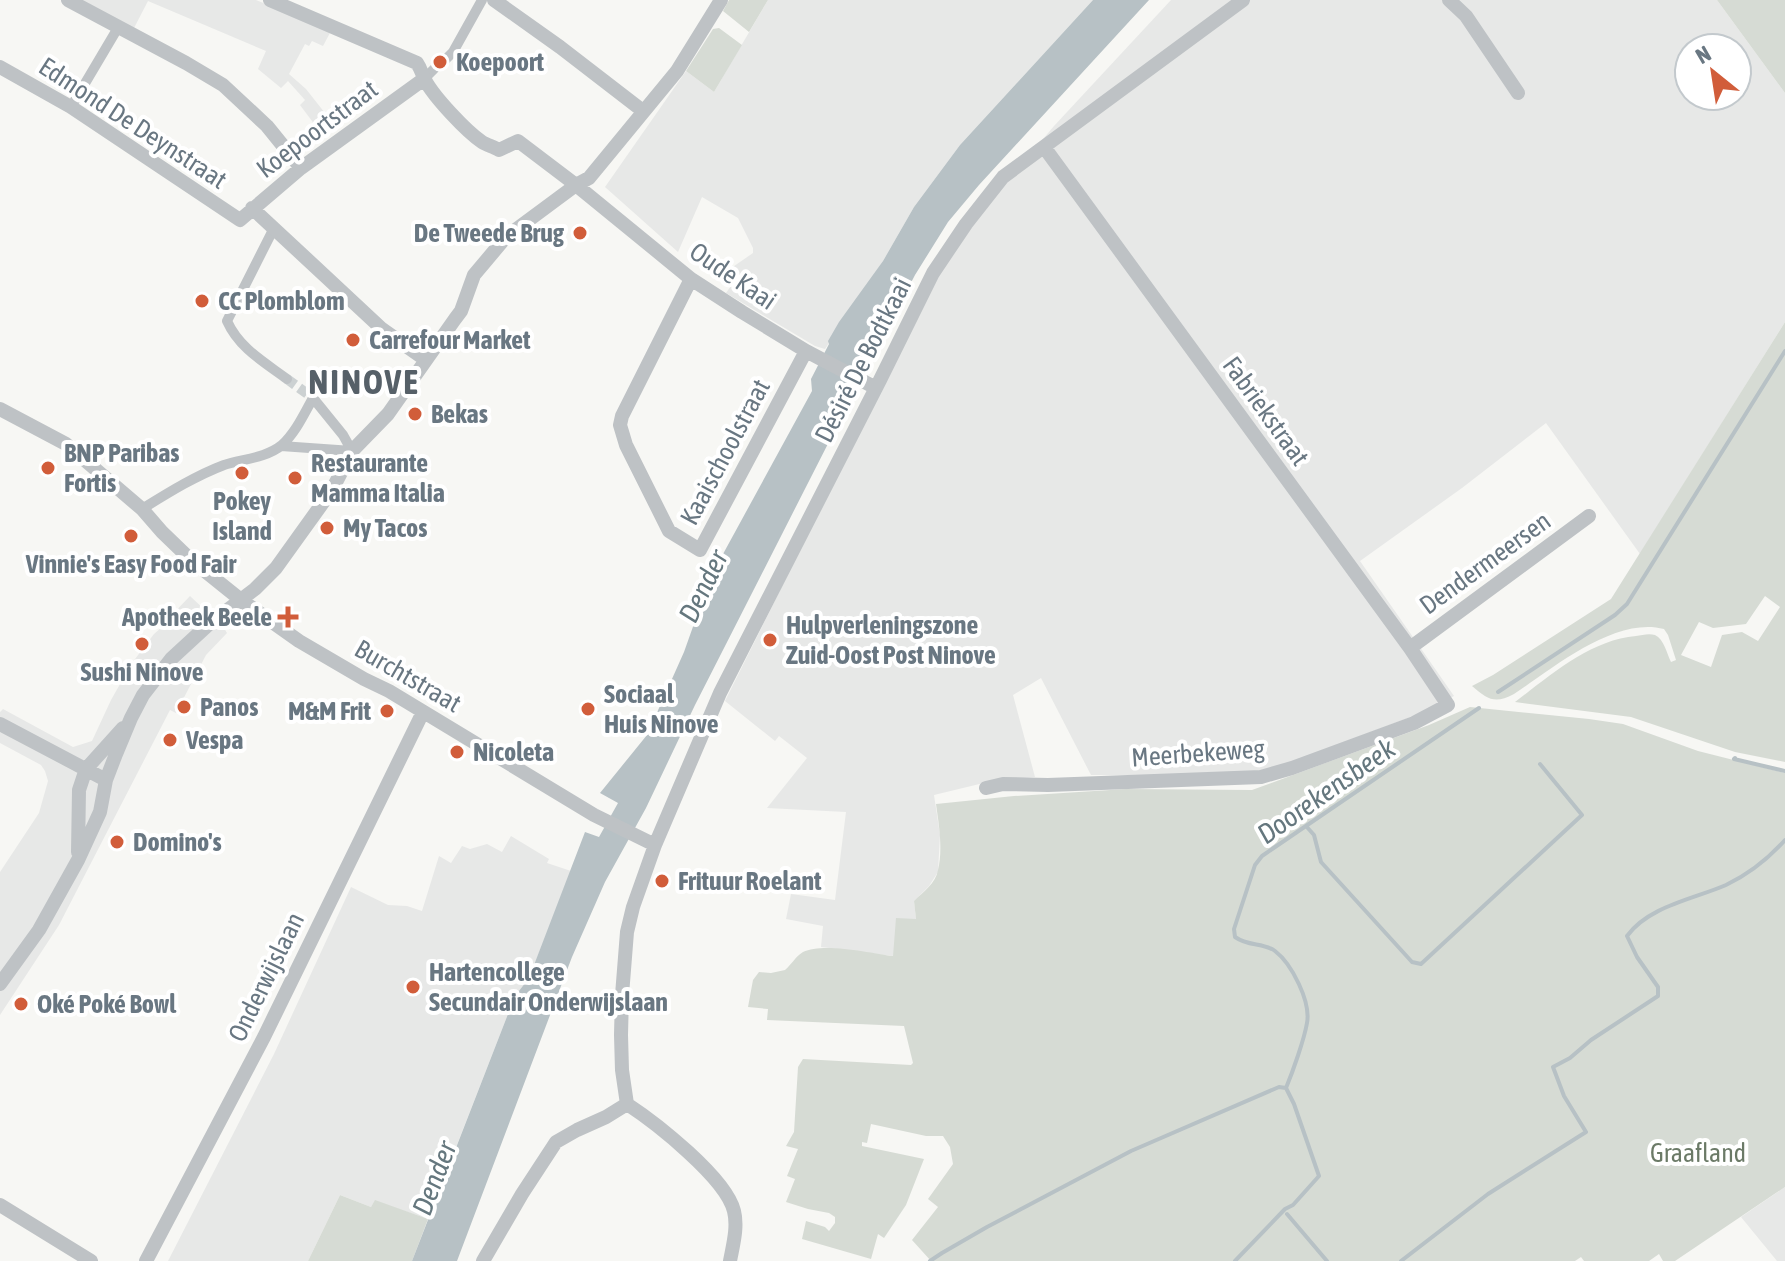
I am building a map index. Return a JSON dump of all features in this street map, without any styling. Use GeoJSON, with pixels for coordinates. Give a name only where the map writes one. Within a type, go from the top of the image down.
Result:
{"type":"FeatureCollection","features":[{"type":"Feature","properties":{"kind":"street"},"geometry":{"type":"LineString","coordinates":[[68,0],[223,85],[267,126],[301,168]]}},
{"type":"Feature","properties":{"kind":"street"},"geometry":{"type":"LineString","coordinates":[[270,0],[417,63],[429,74]]}},
{"type":"Feature","properties":{"kind":"street"},"geometry":{"type":"LineString","coordinates":[[445,60],[453,52],[482,0]]}},
{"type":"Feature","properties":{"kind":"street"},"geometry":{"type":"LineString","coordinates":[[0,984],[39,930],[78,860],[100,812],[106,780],[143,695],[171,659],[276,568],[332,490],[352,451],[388,414],[461,311],[474,275],[493,250],[506,237],[589,178],[677,71],[721,0]]}},
{"type":"Feature","properties":{"kind":"street","name":"Désiré De Bodtkaai"},"geometry":{"type":"LineString","coordinates":[[627,1104],[622,1070],[622,995],[627,932],[655,845],[720,693],[873,386],[933,273],[1003,177],[1243,0]]}},
{"type":"Feature","properties":{"kind":"street"},"geometry":{"type":"LineString","coordinates":[[1449,0],[1466,16],[1518,93]]}},
{"type":"Feature","properties":{"kind":"street"},"geometry":{"type":"LineString","coordinates":[[500,1],[643,111]]}},
{"type":"Feature","properties":{"kind":"street"},"geometry":{"type":"LineString","coordinates":[[71,107],[119,26]]}},
{"type":"Feature","properties":{"kind":"street","name":"Edmond De Deynstraat"},"geometry":{"type":"LineString","coordinates":[[0,67],[71,107],[240,220]]}},
{"type":"Feature","properties":{"kind":"street","name":"Koepoortstraat"},"geometry":{"type":"LineString","coordinates":[[240,220],[301,168],[429,74]]}},
{"type":"Feature","properties":{"kind":"street","name":"Oude Kaai"},"geometry":{"type":"LineString","coordinates":[[429,74],[455,117],[482,142],[499,150],[518,141],[691,279],[806,351],[873,386]]}},
{"type":"Feature","properties":{"kind":"street","name":"Fabriekstraat"},"geometry":{"type":"LineString","coordinates":[[1044,147],[1410,648],[1448,705]]}},
{"type":"Feature","properties":{"kind":"street"},"geometry":{"type":"LineString","coordinates":[[252,208],[382,329],[426,360]]}},
{"type":"Feature","properties":{"kind":"street"},"geometry":{"type":"LineString","coordinates":[[274,228],[227,321],[233,335],[245,348],[287,379]]}},
{"type":"Feature","properties":{"kind":"street","name":"Kaaischoolstraat"},"geometry":{"type":"LineString","coordinates":[[691,279],[620,425],[626,445],[669,531],[700,550],[806,351]]}},
{"type":"Feature","properties":{"kind":"street"},"geometry":{"type":"LineString","coordinates":[[142,509],[194,478],[281,446],[295,430],[313,398],[352,451]]}},
{"type":"Feature","properties":{"kind":"street","name":"Burchtstraat"},"geometry":{"type":"LineString","coordinates":[[0,409],[66,444],[142,509],[190,559],[299,641],[594,815],[655,845]]}},
{"type":"Feature","properties":{"kind":"street"},"geometry":{"type":"LineString","coordinates":[[281,446],[352,451]]}},
{"type":"Feature","properties":{"kind":"street","name":"Dendermeersen"},"geometry":{"type":"LineString","coordinates":[[1410,648],[1589,516]]}},
{"type":"Feature","properties":{"kind":"street","name":"Meerbekeweg"},"geometry":{"type":"LineString","coordinates":[[986,788],[1003,784],[1261,777],[1414,723],[1448,705]]}},
{"type":"Feature","properties":{"kind":"street","name":"Onderwijslaan"},"geometry":{"type":"LineString","coordinates":[[146,1261],[264,1037],[423,712]]}},
{"type":"Feature","properties":{"kind":"street"},"geometry":{"type":"LineString","coordinates":[[78,860],[79,790],[86,769],[131,718]]}},
{"type":"Feature","properties":{"kind":"street"},"geometry":{"type":"LineString","coordinates":[[0,724],[106,780]]}},
{"type":"Feature","properties":{"kind":"street"},"geometry":{"type":"LineString","coordinates":[[483,1261],[556,1142],[627,1104],[690,1154],[729,1199],[736,1223],[730,1261]]}},
{"type":"Feature","properties":{"kind":"street"},"geometry":{"type":"LineString","coordinates":[[0,1205],[91,1261]]}},
{"type":"Feature","properties":{"kind":"shaded area"},"geometry":{"type":"Polygon","coordinates":[[[80,0],[256,0],[331,31],[323,46],[312,41],[309,46],[305,44],[289,74],[306,89],[336,127],[324,137],[300,105],[305,100],[288,81],[281,88],[258,69],[266,51],[148,1],[134,28],[80,0]]]}},
{"type":"Feature","properties":{"kind":"shaded area"},"geometry":{"type":"Polygon","coordinates":[[[768,0],[1093,0],[960,145],[914,207],[883,261],[825,349],[726,293],[733,283],[724,273],[753,253],[738,218],[702,197],[678,252],[605,187],[686,71],[714,92],[768,0]]]}},
{"type":"Feature","properties":{"kind":"shaded area"},"geometry":{"type":"Polygon","coordinates":[[[1093,0],[1149,0],[979,185],[948,222],[915,275],[695,705],[646,808],[605,882],[572,957],[457,1261],[412,1261],[515,996],[529,978],[585,832],[599,837],[618,803],[600,793],[647,735],[684,652],[711,576],[812,391],[811,379],[828,341],[883,261],[914,207],[960,145],[1093,0]]]}},
{"type":"Feature","properties":{"kind":"shaded area"},"geometry":{"type":"Polygon","coordinates":[[[1171,0],[1717,0],[1740,32],[1673,32],[1673,112],[1753,112],[1753,49],[1785,93],[1785,322],[1640,554],[1546,423],[1360,561],[1454,696],[1421,713],[1284,765],[1253,772],[1091,775],[1041,678],[1013,695],[1035,777],[996,780],[934,795],[940,835],[938,872],[914,901],[916,919],[893,956],[821,947],[823,926],[786,919],[791,894],[835,900],[846,812],[767,808],[807,758],[779,736],[775,741],[725,701],[935,279],[989,203],[1054,126],[1171,0]]]}},
{"type":"Feature","properties":{"kind":"shaded area"},"geometry":{"type":"Polygon","coordinates":[[[190,596],[227,633],[206,655],[176,713],[170,710],[59,925],[0,1015],[0,872],[39,813],[48,781],[41,765],[0,743],[0,712],[3,709],[73,747],[92,741],[132,663],[190,596]]]}},
{"type":"Feature","properties":{"kind":"shaded area","name":"Hartencollege Secundair Onderwijslaan"},"geometry":{"type":"Polygon","coordinates":[[[511,836],[549,859],[547,863],[571,871],[529,978],[515,996],[428,1219],[375,1201],[371,1207],[340,1195],[308,1261],[168,1261],[274,1054],[351,887],[388,905],[422,911],[439,856],[451,863],[462,846],[470,849],[487,844],[502,852],[511,836]]]}},
{"type":"Feature","properties":{"kind":"shaded area"},"geometry":{"type":"Polygon","coordinates":[[[1785,1187],[1785,1261],[1777,1261],[1741,1217],[1785,1187]]]}},
{"type":"Feature","properties":{"kind":"green space"},"geometry":{"type":"Polygon","coordinates":[[[729,0],[768,0],[749,32],[723,11],[729,0]]]}},
{"type":"Feature","properties":{"kind":"green space"},"geometry":{"type":"Polygon","coordinates":[[[1717,0],[1785,0],[1785,93],[1753,49],[1753,32],[1740,32],[1717,0]]]}},
{"type":"Feature","properties":{"kind":"green space"},"geometry":{"type":"Polygon","coordinates":[[[719,28],[742,45],[714,92],[686,71],[713,29],[719,28]]]}},
{"type":"Feature","properties":{"kind":"green space"},"geometry":{"type":"Polygon","coordinates":[[[1785,322],[1785,762],[1735,752],[1631,717],[1515,702],[1572,660],[1619,639],[1655,635],[1663,643],[1671,662],[1676,660],[1664,629],[1645,627],[1605,637],[1502,699],[1487,697],[1472,686],[1611,599],[1785,322]],[[1765,596],[1746,624],[1713,628],[1699,622],[1681,655],[1711,667],[1722,635],[1742,632],[1758,641],[1780,607],[1765,596]]]}},
{"type":"Feature","properties":{"kind":"green space","name":"Graafland"},"geometry":{"type":"Polygon","coordinates":[[[1470,707],[1623,724],[1698,751],[1785,773],[1785,1187],[1675,1261],[1663,1261],[1659,1254],[1649,1261],[1584,1261],[1581,1257],[1575,1261],[931,1261],[912,1240],[938,1207],[928,1199],[953,1164],[950,1147],[943,1136],[926,1136],[871,1124],[867,1143],[862,1142],[862,1146],[924,1159],[906,1205],[884,1238],[878,1234],[871,1259],[802,1239],[806,1221],[829,1231],[835,1223],[835,1217],[829,1213],[786,1202],[795,1179],[787,1176],[798,1149],[786,1146],[794,1132],[798,1067],[803,1059],[913,1063],[904,1026],[767,1020],[768,1009],[748,1007],[753,980],[759,972],[785,970],[800,954],[812,949],[847,949],[893,956],[896,918],[916,919],[914,901],[937,875],[940,846],[936,804],[1126,789],[1252,790],[1470,707]]]}},
{"type":"Feature","properties":{"kind":"green space"},"geometry":{"type":"Polygon","coordinates":[[[340,1195],[371,1207],[375,1200],[428,1219],[412,1261],[308,1261],[340,1195]]]}},
{"type":"Feature","properties":{"kind":"waterway","name":"Doorekensbeek"},"geometry":{"type":"LineString","coordinates":[[1498,692],[1627,604],[1785,351]]}},
{"type":"Feature","properties":{"kind":"waterway","name":"Doorekensbeek"},"geometry":{"type":"LineString","coordinates":[[1235,1261],[1319,1176],[1286,1088],[1307,1023],[1303,994],[1288,965],[1275,951],[1235,937],[1234,929],[1255,865],[1262,856],[1479,708]]}},
{"type":"Feature","properties":{"kind":"waterway"},"geometry":{"type":"LineString","coordinates":[[1735,758],[1785,771]]}},
{"type":"Feature","properties":{"kind":"waterway"},"geometry":{"type":"LineString","coordinates":[[1306,826],[1314,835],[1321,862],[1412,962],[1421,964],[1582,815],[1540,764]]}},
{"type":"Feature","properties":{"kind":"waterway"},"geometry":{"type":"LineString","coordinates":[[1401,1261],[1488,1194],[1586,1132],[1564,1096],[1553,1067],[1658,996],[1658,987],[1627,936],[1636,926],[1673,904],[1734,881],[1758,866],[1785,840]]}},
{"type":"Feature","properties":{"kind":"waterway","name":"Doorekensbeek"},"geometry":{"type":"LineString","coordinates":[[930,1261],[987,1227],[1131,1151],[1279,1087],[1286,1088]]}},
{"type":"Feature","properties":{"kind":"waterway"},"geometry":{"type":"LineString","coordinates":[[1287,1214],[1327,1261]]}},
{"type":"Feature","properties":{"kind":"tunnel"},"geometry":{"type":"LineString","coordinates":[[287,379],[313,398]]}},
{"type":"Feature","properties":{"kind":"place","name":"Koepoort"},"geometry":{"type":"Point","coordinates":[440,62]}},
{"type":"Feature","properties":{"kind":"place","name":"De Tweede Brug"},"geometry":{"type":"Point","coordinates":[580,233]}},
{"type":"Feature","properties":{"kind":"place","name":"CC Plomblom"},"geometry":{"type":"Point","coordinates":[202,301]}},
{"type":"Feature","properties":{"kind":"place","name":"Carrefour Market"},"geometry":{"type":"Point","coordinates":[353,340]}},
{"type":"Feature","properties":{"kind":"place","name":"Bekas"},"geometry":{"type":"Point","coordinates":[415,414]}},
{"type":"Feature","properties":{"kind":"place","name":"BNP Paribas Fortis"},"geometry":{"type":"Point","coordinates":[48,468]}},
{"type":"Feature","properties":{"kind":"place","name":"Pokey Island"},"geometry":{"type":"Point","coordinates":[242,473]}},
{"type":"Feature","properties":{"kind":"place","name":"Restaurante Mamma Italia"},"geometry":{"type":"Point","coordinates":[295,478]}},
{"type":"Feature","properties":{"kind":"place","name":"My Tacos"},"geometry":{"type":"Point","coordinates":[327,528]}},
{"type":"Feature","properties":{"kind":"place","name":"Vinnie's Easy Food Fair"},"geometry":{"type":"Point","coordinates":[131,536]}},
{"type":"Feature","properties":{"kind":"place","name":"Apotheek Beele"},"geometry":{"type":"Point","coordinates":[288,617]}},
{"type":"Feature","properties":{"kind":"place","name":"Hulpverleningszone Zuid-Oost Post Ninove"},"geometry":{"type":"Point","coordinates":[770,640]}},
{"type":"Feature","properties":{"kind":"place","name":"Sushi Ninove"},"geometry":{"type":"Point","coordinates":[142,644]}},
{"type":"Feature","properties":{"kind":"place","name":"Panos"},"geometry":{"type":"Point","coordinates":[184,707]}},
{"type":"Feature","properties":{"kind":"place","name":"Sociaal Huis Ninove"},"geometry":{"type":"Point","coordinates":[588,709]}},
{"type":"Feature","properties":{"kind":"place","name":"M&M Frit"},"geometry":{"type":"Point","coordinates":[387,711]}},
{"type":"Feature","properties":{"kind":"place","name":"Vespa"},"geometry":{"type":"Point","coordinates":[170,740]}},
{"type":"Feature","properties":{"kind":"place","name":"Nicoleta"},"geometry":{"type":"Point","coordinates":[457,752]}},
{"type":"Feature","properties":{"kind":"place","name":"Domino's"},"geometry":{"type":"Point","coordinates":[117,842]}},
{"type":"Feature","properties":{"kind":"place","name":"Frituur Roelant"},"geometry":{"type":"Point","coordinates":[662,881]}},
{"type":"Feature","properties":{"kind":"place","name":"Hartencollege Secundair Onderwijslaan"},"geometry":{"type":"Point","coordinates":[413,987]}},
{"type":"Feature","properties":{"kind":"place","name":"Oké Poké Bowl"},"geometry":{"type":"Point","coordinates":[21,1004]}},
{"type":"Feature","properties":{"kind":"district","name":"NINOVE"},"geometry":{"type":"Point","coordinates":[364,381]}},
{"type":"Feature","properties":{"kind":"water label","name":"Dender"},"geometry":{"type":"Point","coordinates":[703,586]}},
{"type":"Feature","properties":{"kind":"water label","name":"Dender"},"geometry":{"type":"Point","coordinates":[434,1178]}}]}
